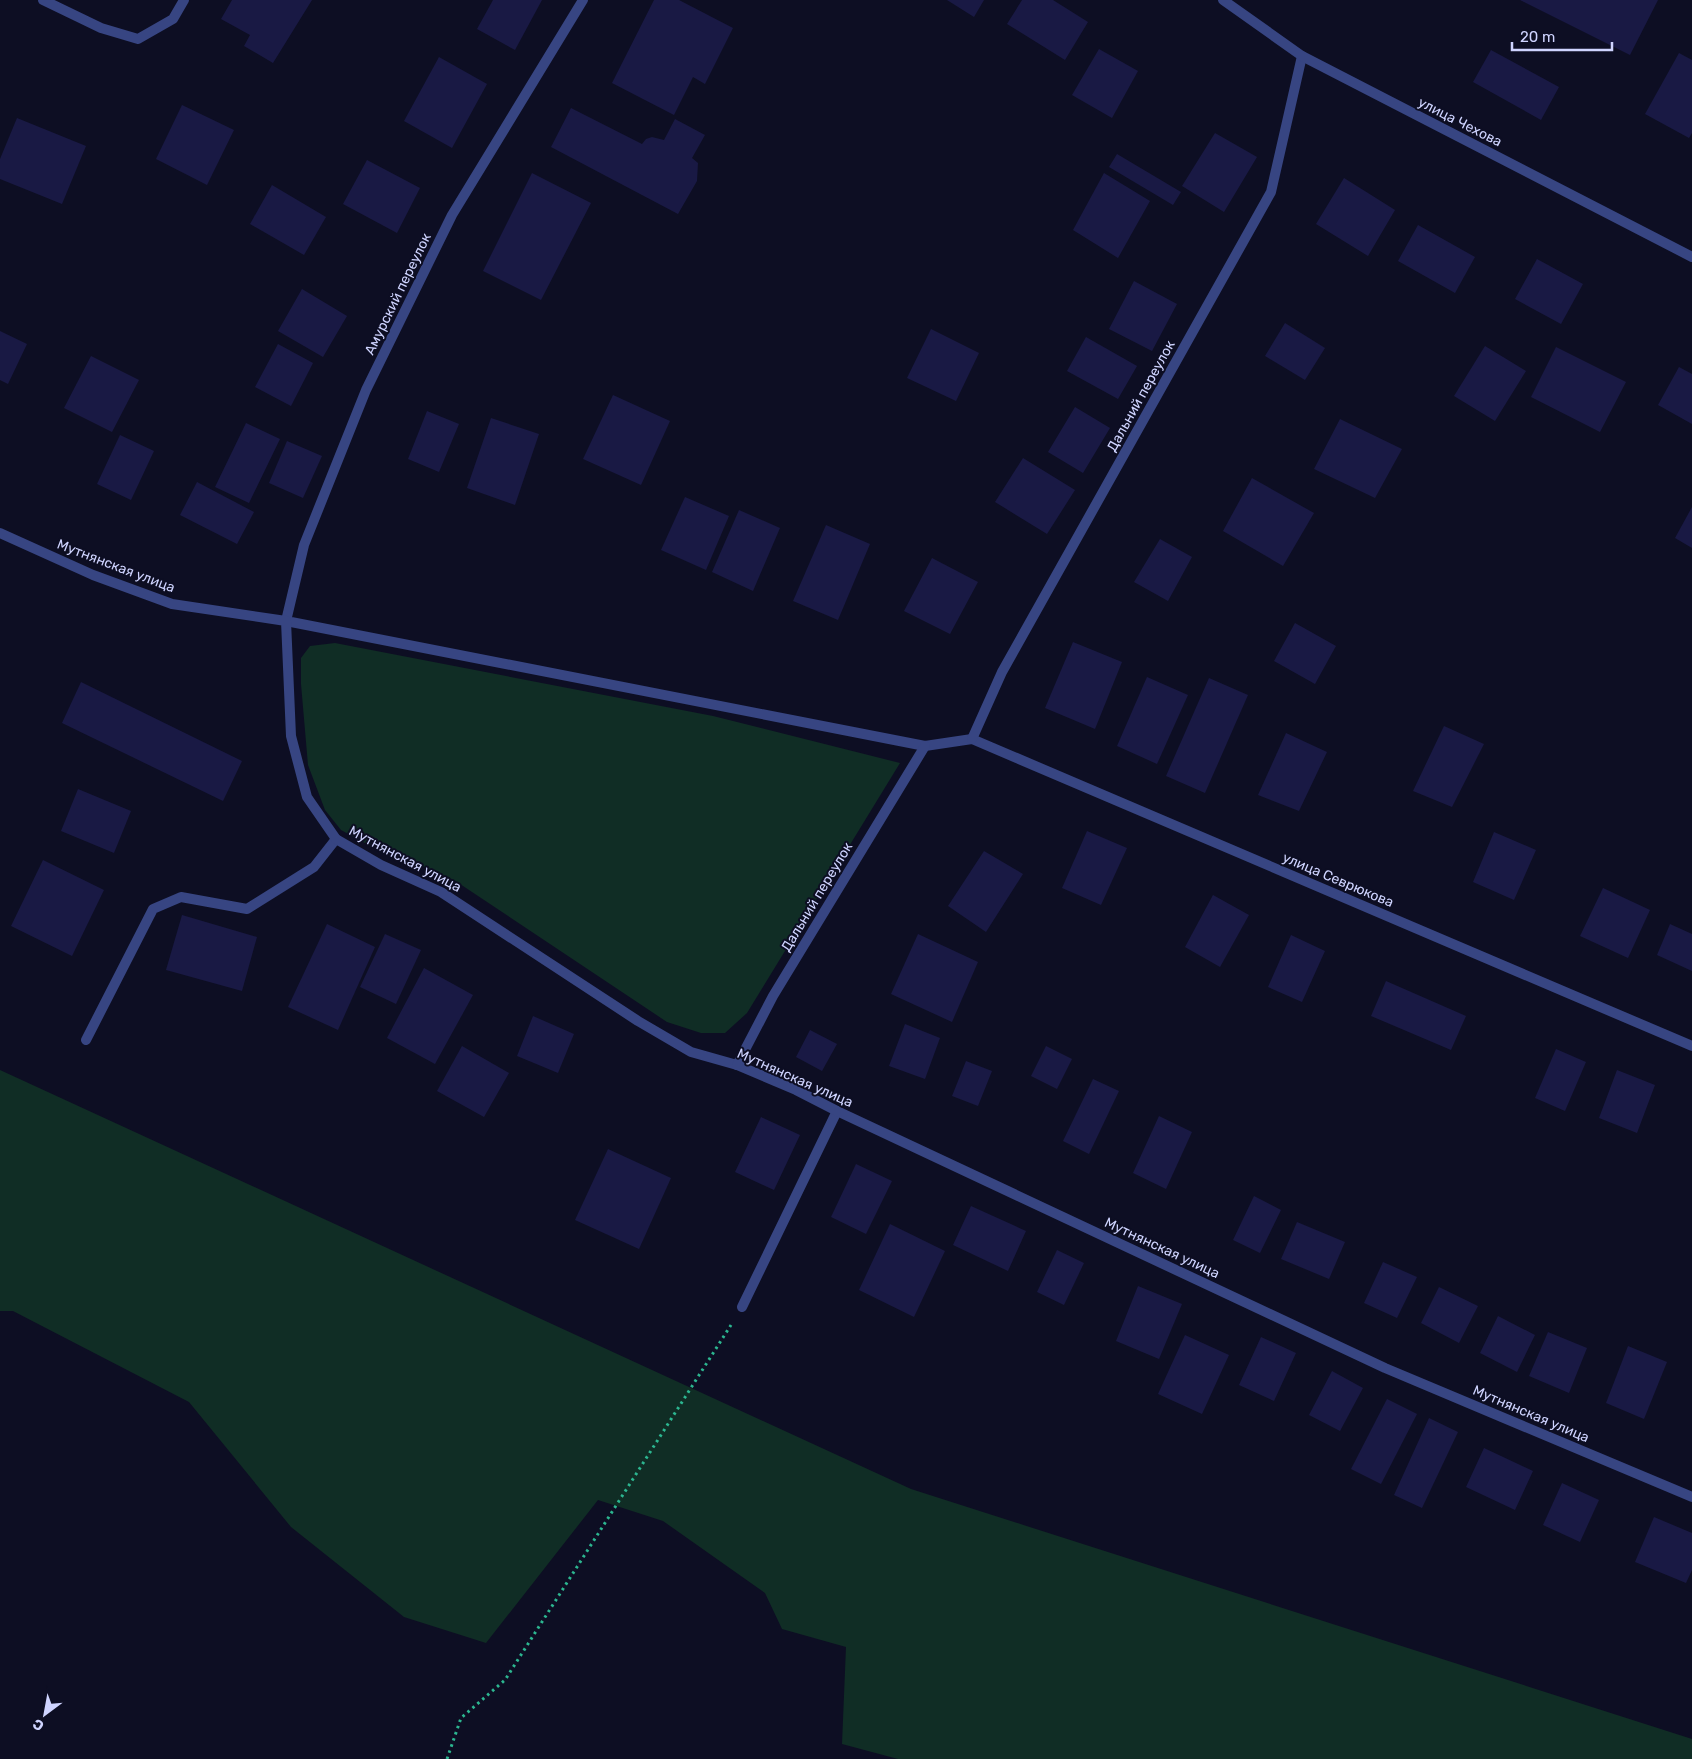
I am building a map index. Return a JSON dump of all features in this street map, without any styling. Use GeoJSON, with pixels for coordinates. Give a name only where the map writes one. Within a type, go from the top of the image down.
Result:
{"type":"FeatureCollection","features":[{"type":"Feature","properties":{"kind":"street"},"geometry":{"type":"LineString","coordinates":[[43,0],[101,28],[138,39],[173,19],[184,0]]}},
{"type":"Feature","properties":{"kind":"street","name":"Амурский переулок"},"geometry":{"type":"LineString","coordinates":[[286,621],[304,545],[366,390],[452,215],[583,0]]}},
{"type":"Feature","properties":{"kind":"street","name":"улица Чехова"},"geometry":{"type":"LineString","coordinates":[[1222,0],[1302,56],[1692,257]]}},
{"type":"Feature","properties":{"kind":"street","name":"Дальний переулок"},"geometry":{"type":"LineString","coordinates":[[972,739],[1002,672],[1271,192],[1302,56]]}},
{"type":"Feature","properties":{"kind":"street","name":"Мутнянская улица"},"geometry":{"type":"LineString","coordinates":[[0,533],[93,575],[172,604],[286,621],[291,736],[307,797],[336,839],[381,865],[441,892],[638,1021],[691,1052],[737,1065],[796,1090],[1385,1368],[1692,1497]]}},
{"type":"Feature","properties":{"kind":"street"},"geometry":{"type":"LineString","coordinates":[[286,621],[925,746],[972,739]]}},
{"type":"Feature","properties":{"kind":"street","name":"улица Севрюкова"},"geometry":{"type":"LineString","coordinates":[[972,739],[1692,1046]]}},
{"type":"Feature","properties":{"kind":"street","name":"Дальний переулок"},"geometry":{"type":"LineString","coordinates":[[737,1065],[773,996],[925,746]]}},
{"type":"Feature","properties":{"kind":"street"},"geometry":{"type":"LineString","coordinates":[[86,1040],[153,909],[181,897],[247,909],[314,867],[336,839]]}},
{"type":"Feature","properties":{"kind":"street"},"geometry":{"type":"LineString","coordinates":[[742,1307],[837,1111]]}},
{"type":"Feature","properties":{"kind":"path"},"geometry":{"type":"LineString","coordinates":[[447,1759],[461,1718],[506,1680],[742,1307]]}},
{"type":"Feature","properties":{"kind":"green space"},"geometry":{"type":"Polygon","coordinates":[[[335,643],[713,716],[900,763],[747,1013],[725,1033],[701,1033],[667,1022],[454,880],[374,848],[341,830],[325,810],[308,765],[301,684],[301,658],[310,646],[335,643]]]}},
{"type":"Feature","properties":{"kind":"green space"},"geometry":{"type":"Polygon","coordinates":[[[0,1070],[911,1489],[1692,1739],[1692,1759],[898,1759],[842,1744],[846,1647],[782,1629],[765,1593],[663,1521],[598,1500],[486,1643],[404,1617],[291,1527],[189,1402],[13,1311],[0,1311],[0,1070]]]}},
{"type":"Feature","properties":{"kind":"building"},"geometry":{"type":"Polygon","coordinates":[[[232,0],[312,0],[273,63],[244,46],[250,35],[221,19],[232,0]]]}},
{"type":"Feature","properties":{"kind":"building"},"geometry":{"type":"Polygon","coordinates":[[[493,0],[542,0],[515,50],[477,29],[493,0]]]}},
{"type":"Feature","properties":{"kind":"building"},"geometry":{"type":"Polygon","coordinates":[[[654,0],[679,0],[733,28],[705,84],[693,77],[674,115],[612,83],[654,0]]]}},
{"type":"Feature","properties":{"kind":"building"},"geometry":{"type":"Polygon","coordinates":[[[947,0],[984,0],[974,17],[947,0]]]}},
{"type":"Feature","properties":{"kind":"building"},"geometry":{"type":"Polygon","coordinates":[[[1022,0],[1053,0],[1088,22],[1065,60],[1007,24],[1022,0]]]}},
{"type":"Feature","properties":{"kind":"building"},"geometry":{"type":"Polygon","coordinates":[[[1520,0],[1658,0],[1630,55],[1520,0]]]}},
{"type":"Feature","properties":{"kind":"building"},"geometry":{"type":"Polygon","coordinates":[[[1099,49],[1138,71],[1112,118],[1072,95],[1099,49]]]}},
{"type":"Feature","properties":{"kind":"building"},"geometry":{"type":"Polygon","coordinates":[[[1491,50],[1559,87],[1541,120],[1473,82],[1491,50]]]}},
{"type":"Feature","properties":{"kind":"building"},"geometry":{"type":"Polygon","coordinates":[[[1679,53],[1692,60],[1692,133],[1689,138],[1645,114],[1679,53]]]}},
{"type":"Feature","properties":{"kind":"building"},"geometry":{"type":"Polygon","coordinates":[[[439,57],[487,84],[452,148],[404,121],[439,57]]]}},
{"type":"Feature","properties":{"kind":"building"},"geometry":{"type":"Polygon","coordinates":[[[182,105],[234,130],[207,185],[156,159],[182,105]]]}},
{"type":"Feature","properties":{"kind":"building"},"geometry":{"type":"Polygon","coordinates":[[[571,108],[642,144],[646,139],[652,137],[664,140],[675,119],[705,135],[692,158],[698,163],[697,181],[678,214],[551,147],[571,108]]]}},
{"type":"Feature","properties":{"kind":"building"},"geometry":{"type":"Polygon","coordinates":[[[17,118],[86,146],[62,204],[0,179],[0,159],[17,118]]]}},
{"type":"Feature","properties":{"kind":"building"},"geometry":{"type":"Polygon","coordinates":[[[1215,133],[1257,157],[1224,212],[1182,186],[1215,133]]]}},
{"type":"Feature","properties":{"kind":"building"},"geometry":{"type":"Polygon","coordinates":[[[1117,154],[1181,192],[1173,205],[1109,167],[1117,154]]]}},
{"type":"Feature","properties":{"kind":"building"},"geometry":{"type":"Polygon","coordinates":[[[367,160],[420,188],[397,233],[343,204],[367,160]]]}},
{"type":"Feature","properties":{"kind":"building"},"geometry":{"type":"Polygon","coordinates":[[[532,173],[591,203],[541,300],[483,271],[532,173]]]}},
{"type":"Feature","properties":{"kind":"building"},"geometry":{"type":"Polygon","coordinates":[[[1104,173],[1150,201],[1118,258],[1073,230],[1104,173]]]}},
{"type":"Feature","properties":{"kind":"building"},"geometry":{"type":"Polygon","coordinates":[[[1344,178],[1395,210],[1368,256],[1316,224],[1344,178]]]}},
{"type":"Feature","properties":{"kind":"building"},"geometry":{"type":"Polygon","coordinates":[[[272,185],[326,217],[304,255],[250,224],[272,185]]]}},
{"type":"Feature","properties":{"kind":"building"},"geometry":{"type":"Polygon","coordinates":[[[1418,225],[1475,257],[1455,293],[1398,261],[1418,225]]]}},
{"type":"Feature","properties":{"kind":"building"},"geometry":{"type":"Polygon","coordinates":[[[1537,259],[1583,284],[1561,324],[1515,299],[1537,259]]]}},
{"type":"Feature","properties":{"kind":"building"},"geometry":{"type":"Polygon","coordinates":[[[1134,281],[1177,304],[1152,351],[1109,329],[1134,281]]]}},
{"type":"Feature","properties":{"kind":"building"},"geometry":{"type":"Polygon","coordinates":[[[302,289],[347,316],[323,357],[278,331],[302,289]]]}},
{"type":"Feature","properties":{"kind":"building"},"geometry":{"type":"Polygon","coordinates":[[[1285,323],[1325,348],[1305,380],[1265,356],[1285,323]]]}},
{"type":"Feature","properties":{"kind":"building"},"geometry":{"type":"Polygon","coordinates":[[[931,329],[979,353],[956,401],[907,378],[931,329]]]}},
{"type":"Feature","properties":{"kind":"building"},"geometry":{"type":"Polygon","coordinates":[[[0,331],[27,344],[8,384],[0,380],[0,331]]]}},
{"type":"Feature","properties":{"kind":"building"},"geometry":{"type":"Polygon","coordinates":[[[1086,337],[1137,366],[1118,399],[1067,371],[1086,337]]]}},
{"type":"Feature","properties":{"kind":"building"},"geometry":{"type":"Polygon","coordinates":[[[278,344],[313,363],[291,406],[255,387],[278,344]]]}},
{"type":"Feature","properties":{"kind":"building"},"geometry":{"type":"Polygon","coordinates":[[[1485,346],[1526,371],[1495,421],[1454,396],[1485,346]]]}},
{"type":"Feature","properties":{"kind":"building"},"geometry":{"type":"Polygon","coordinates":[[[1556,347],[1626,382],[1600,432],[1531,397],[1556,347]]]}},
{"type":"Feature","properties":{"kind":"building"},"geometry":{"type":"Polygon","coordinates":[[[91,356],[139,380],[112,432],[64,408],[91,356]]]}},
{"type":"Feature","properties":{"kind":"building"},"geometry":{"type":"Polygon","coordinates":[[[1679,367],[1692,374],[1692,424],[1658,405],[1679,367]]]}},
{"type":"Feature","properties":{"kind":"building"},"geometry":{"type":"Polygon","coordinates":[[[613,395],[670,421],[641,485],[583,459],[613,395]]]}},
{"type":"Feature","properties":{"kind":"building"},"geometry":{"type":"Polygon","coordinates":[[[1075,407],[1110,428],[1083,473],[1048,452],[1075,407]]]}},
{"type":"Feature","properties":{"kind":"building"},"geometry":{"type":"Polygon","coordinates":[[[427,411],[459,424],[439,472],[408,459],[427,411]]]}},
{"type":"Feature","properties":{"kind":"building"},"geometry":{"type":"Polygon","coordinates":[[[491,418],[539,434],[515,505],[467,488],[491,418]]]}},
{"type":"Feature","properties":{"kind":"building"},"geometry":{"type":"Polygon","coordinates":[[[1340,419],[1402,449],[1375,498],[1314,469],[1340,419]]]}},
{"type":"Feature","properties":{"kind":"building"},"geometry":{"type":"Polygon","coordinates":[[[246,423],[280,439],[249,503],[215,487],[246,423]]]}},
{"type":"Feature","properties":{"kind":"building"},"geometry":{"type":"Polygon","coordinates":[[[120,435],[154,451],[131,500],[97,484],[120,435]]]}},
{"type":"Feature","properties":{"kind":"building"},"geometry":{"type":"Polygon","coordinates":[[[287,441],[322,456],[303,498],[269,483],[287,441]]]}},
{"type":"Feature","properties":{"kind":"building"},"geometry":{"type":"Polygon","coordinates":[[[1023,458],[1075,490],[1047,534],[995,502],[1023,458]]]}},
{"type":"Feature","properties":{"kind":"building"},"geometry":{"type":"Polygon","coordinates":[[[1252,478],[1314,513],[1283,566],[1223,531],[1252,478]]]}},
{"type":"Feature","properties":{"kind":"building"},"geometry":{"type":"Polygon","coordinates":[[[197,482],[254,512],[237,544],[180,515],[197,482]]]}},
{"type":"Feature","properties":{"kind":"building"},"geometry":{"type":"Polygon","coordinates":[[[685,497],[729,516],[706,570],[661,550],[685,497]]]}},
{"type":"Feature","properties":{"kind":"building"},"geometry":{"type":"Polygon","coordinates":[[[1692,507],[1692,548],[1675,538],[1692,507]]]}},
{"type":"Feature","properties":{"kind":"building"},"geometry":{"type":"Polygon","coordinates":[[[739,510],[780,528],[753,591],[712,572],[739,510]]]}},
{"type":"Feature","properties":{"kind":"building"},"geometry":{"type":"Polygon","coordinates":[[[826,525],[870,544],[838,620],[793,601],[826,525]]]}},
{"type":"Feature","properties":{"kind":"building"},"geometry":{"type":"Polygon","coordinates":[[[1160,539],[1192,557],[1168,601],[1134,582],[1160,539]]]}},
{"type":"Feature","properties":{"kind":"building"},"geometry":{"type":"Polygon","coordinates":[[[932,558],[978,582],[950,634],[904,611],[932,558]]]}},
{"type":"Feature","properties":{"kind":"building"},"geometry":{"type":"Polygon","coordinates":[[[1295,623],[1336,646],[1315,684],[1274,661],[1295,623]]]}},
{"type":"Feature","properties":{"kind":"building"},"geometry":{"type":"Polygon","coordinates":[[[1073,642],[1122,662],[1095,729],[1045,708],[1073,642]]]}},
{"type":"Feature","properties":{"kind":"building"},"geometry":{"type":"Polygon","coordinates":[[[1147,677],[1188,695],[1157,764],[1117,746],[1147,677]]]}},
{"type":"Feature","properties":{"kind":"building"},"geometry":{"type":"Polygon","coordinates":[[[1209,678],[1248,695],[1205,793],[1166,776],[1209,678]]]}},
{"type":"Feature","properties":{"kind":"building"},"geometry":{"type":"Polygon","coordinates":[[[81,682],[242,761],[223,801],[62,723],[81,682]]]}},
{"type":"Feature","properties":{"kind":"building"},"geometry":{"type":"Polygon","coordinates":[[[1444,726],[1484,744],[1452,807],[1413,791],[1444,726]]]}},
{"type":"Feature","properties":{"kind":"building"},"geometry":{"type":"Polygon","coordinates":[[[1286,733],[1327,752],[1299,811],[1258,795],[1286,733]]]}},
{"type":"Feature","properties":{"kind":"building"},"geometry":{"type":"Polygon","coordinates":[[[78,789],[131,811],[114,853],[61,831],[78,789]]]}},
{"type":"Feature","properties":{"kind":"building"},"geometry":{"type":"Polygon","coordinates":[[[1087,831],[1127,848],[1101,905],[1062,888],[1087,831]]]}},
{"type":"Feature","properties":{"kind":"building"},"geometry":{"type":"Polygon","coordinates":[[[1494,832],[1536,850],[1514,900],[1473,882],[1494,832]]]}},
{"type":"Feature","properties":{"kind":"building"},"geometry":{"type":"Polygon","coordinates":[[[984,851],[1023,874],[986,932],[948,906],[984,851]]]}},
{"type":"Feature","properties":{"kind":"building"},"geometry":{"type":"Polygon","coordinates":[[[43,860],[104,890],[72,956],[11,926],[43,860]]]}},
{"type":"Feature","properties":{"kind":"building"},"geometry":{"type":"Polygon","coordinates":[[[1603,888],[1650,910],[1628,958],[1580,936],[1603,888]]]}},
{"type":"Feature","properties":{"kind":"building"},"geometry":{"type":"Polygon","coordinates":[[[1213,895],[1249,915],[1220,967],[1185,947],[1213,895]]]}},
{"type":"Feature","properties":{"kind":"building"},"geometry":{"type":"Polygon","coordinates":[[[182,915],[257,937],[242,991],[166,970],[182,915]]]}},
{"type":"Feature","properties":{"kind":"building"},"geometry":{"type":"Polygon","coordinates":[[[327,924],[375,947],[338,1030],[288,1007],[327,924]]]}},
{"type":"Feature","properties":{"kind":"building"},"geometry":{"type":"Polygon","coordinates":[[[1670,924],[1692,934],[1692,971],[1657,955],[1670,924]]]}},
{"type":"Feature","properties":{"kind":"building"},"geometry":{"type":"Polygon","coordinates":[[[385,934],[421,950],[396,1004],[360,987],[385,934]]]}},
{"type":"Feature","properties":{"kind":"building"},"geometry":{"type":"Polygon","coordinates":[[[918,934],[978,962],[952,1022],[891,994],[918,934]]]}},
{"type":"Feature","properties":{"kind":"building"},"geometry":{"type":"Polygon","coordinates":[[[1291,935],[1325,951],[1302,1002],[1268,987],[1291,935]]]}},
{"type":"Feature","properties":{"kind":"building"},"geometry":{"type":"Polygon","coordinates":[[[424,968],[473,995],[435,1064],[387,1038],[424,968]]]}},
{"type":"Feature","properties":{"kind":"building"},"geometry":{"type":"Polygon","coordinates":[[[1386,981],[1466,1016],[1451,1050],[1371,1016],[1386,981]]]}},
{"type":"Feature","properties":{"kind":"building"},"geometry":{"type":"Polygon","coordinates":[[[533,1016],[574,1034],[558,1073],[517,1056],[533,1016]]]}},
{"type":"Feature","properties":{"kind":"building"},"geometry":{"type":"Polygon","coordinates":[[[905,1024],[940,1038],[925,1079],[889,1066],[905,1024]]]}},
{"type":"Feature","properties":{"kind":"building"},"geometry":{"type":"Polygon","coordinates":[[[810,1030],[837,1044],[822,1071],[796,1057],[810,1030]]]}},
{"type":"Feature","properties":{"kind":"building"},"geometry":{"type":"Polygon","coordinates":[[[462,1046],[509,1073],[484,1117],[437,1091],[462,1046]]]}},
{"type":"Feature","properties":{"kind":"building"},"geometry":{"type":"Polygon","coordinates":[[[1046,1046],[1072,1059],[1057,1089],[1031,1076],[1046,1046]]]}},
{"type":"Feature","properties":{"kind":"building"},"geometry":{"type":"Polygon","coordinates":[[[1556,1049],[1586,1062],[1565,1111],[1535,1098],[1556,1049]]]}},
{"type":"Feature","properties":{"kind":"building"},"geometry":{"type":"Polygon","coordinates":[[[966,1061],[992,1071],[978,1106],[952,1096],[966,1061]]]}},
{"type":"Feature","properties":{"kind":"building"},"geometry":{"type":"Polygon","coordinates":[[[1617,1070],[1655,1085],[1637,1133],[1599,1118],[1617,1070]]]}},
{"type":"Feature","properties":{"kind":"building"},"geometry":{"type":"Polygon","coordinates":[[[1093,1079],[1119,1091],[1089,1154],[1063,1141],[1093,1079]]]}},
{"type":"Feature","properties":{"kind":"building"},"geometry":{"type":"Polygon","coordinates":[[[1159,1116],[1192,1132],[1166,1189],[1133,1173],[1159,1116]]]}},
{"type":"Feature","properties":{"kind":"building"},"geometry":{"type":"Polygon","coordinates":[[[761,1117],[800,1135],[774,1190],[735,1172],[761,1117]]]}},
{"type":"Feature","properties":{"kind":"building"},"geometry":{"type":"Polygon","coordinates":[[[608,1149],[671,1178],[639,1249],[575,1220],[608,1149]]]}},
{"type":"Feature","properties":{"kind":"building"},"geometry":{"type":"Polygon","coordinates":[[[856,1164],[892,1181],[866,1234],[831,1217],[856,1164]]]}},
{"type":"Feature","properties":{"kind":"building"},"geometry":{"type":"Polygon","coordinates":[[[1254,1196],[1281,1210],[1260,1253],[1233,1240],[1254,1196]]]}},
{"type":"Feature","properties":{"kind":"building"},"geometry":{"type":"Polygon","coordinates":[[[971,1206],[1026,1231],[1008,1271],[953,1245],[971,1206]]]}},
{"type":"Feature","properties":{"kind":"building"},"geometry":{"type":"Polygon","coordinates":[[[1297,1222],[1345,1242],[1329,1279],[1281,1259],[1297,1222]]]}},
{"type":"Feature","properties":{"kind":"building"},"geometry":{"type":"Polygon","coordinates":[[[890,1224],[945,1251],[914,1317],[859,1290],[890,1224]]]}},
{"type":"Feature","properties":{"kind":"building"},"geometry":{"type":"Polygon","coordinates":[[[1057,1250],[1084,1263],[1064,1305],[1037,1292],[1057,1250]]]}},
{"type":"Feature","properties":{"kind":"building"},"geometry":{"type":"Polygon","coordinates":[[[1383,1262],[1417,1277],[1397,1318],[1364,1303],[1383,1262]]]}},
{"type":"Feature","properties":{"kind":"building"},"geometry":{"type":"Polygon","coordinates":[[[1138,1286],[1182,1304],[1159,1359],[1116,1341],[1138,1286]]]}},
{"type":"Feature","properties":{"kind":"building"},"geometry":{"type":"Polygon","coordinates":[[[1439,1287],[1478,1306],[1459,1343],[1421,1323],[1439,1287]]]}},
{"type":"Feature","properties":{"kind":"building"},"geometry":{"type":"Polygon","coordinates":[[[1498,1316],[1535,1335],[1517,1372],[1480,1353],[1498,1316]]]}},
{"type":"Feature","properties":{"kind":"building"},"geometry":{"type":"Polygon","coordinates":[[[1548,1332],[1587,1348],[1569,1393],[1529,1376],[1548,1332]]]}},
{"type":"Feature","properties":{"kind":"building"},"geometry":{"type":"Polygon","coordinates":[[[1185,1335],[1229,1355],[1202,1414],[1158,1394],[1185,1335]]]}},
{"type":"Feature","properties":{"kind":"building"},"geometry":{"type":"Polygon","coordinates":[[[1261,1337],[1296,1353],[1274,1401],[1239,1385],[1261,1337]]]}},
{"type":"Feature","properties":{"kind":"building"},"geometry":{"type":"Polygon","coordinates":[[[1628,1346],[1667,1362],[1644,1419],[1606,1403],[1628,1346]]]}},
{"type":"Feature","properties":{"kind":"building"},"geometry":{"type":"Polygon","coordinates":[[[1332,1371],[1363,1388],[1340,1431],[1309,1415],[1332,1371]]]}},
{"type":"Feature","properties":{"kind":"building"},"geometry":{"type":"Polygon","coordinates":[[[1387,1399],[1417,1414],[1381,1484],[1351,1469],[1387,1399]]]}},
{"type":"Feature","properties":{"kind":"building"},"geometry":{"type":"Polygon","coordinates":[[[1429,1418],[1458,1432],[1422,1508],[1394,1495],[1429,1418]]]}},
{"type":"Feature","properties":{"kind":"building"},"geometry":{"type":"Polygon","coordinates":[[[1484,1448],[1533,1471],[1515,1510],[1466,1487],[1484,1448]]]}},
{"type":"Feature","properties":{"kind":"building"},"geometry":{"type":"Polygon","coordinates":[[[1562,1483],[1599,1500],[1580,1542],[1543,1525],[1562,1483]]]}},
{"type":"Feature","properties":{"kind":"building"},"geometry":{"type":"Polygon","coordinates":[[[1654,1517],[1692,1533],[1692,1570],[1686,1583],[1635,1562],[1654,1517]]]}}]}
